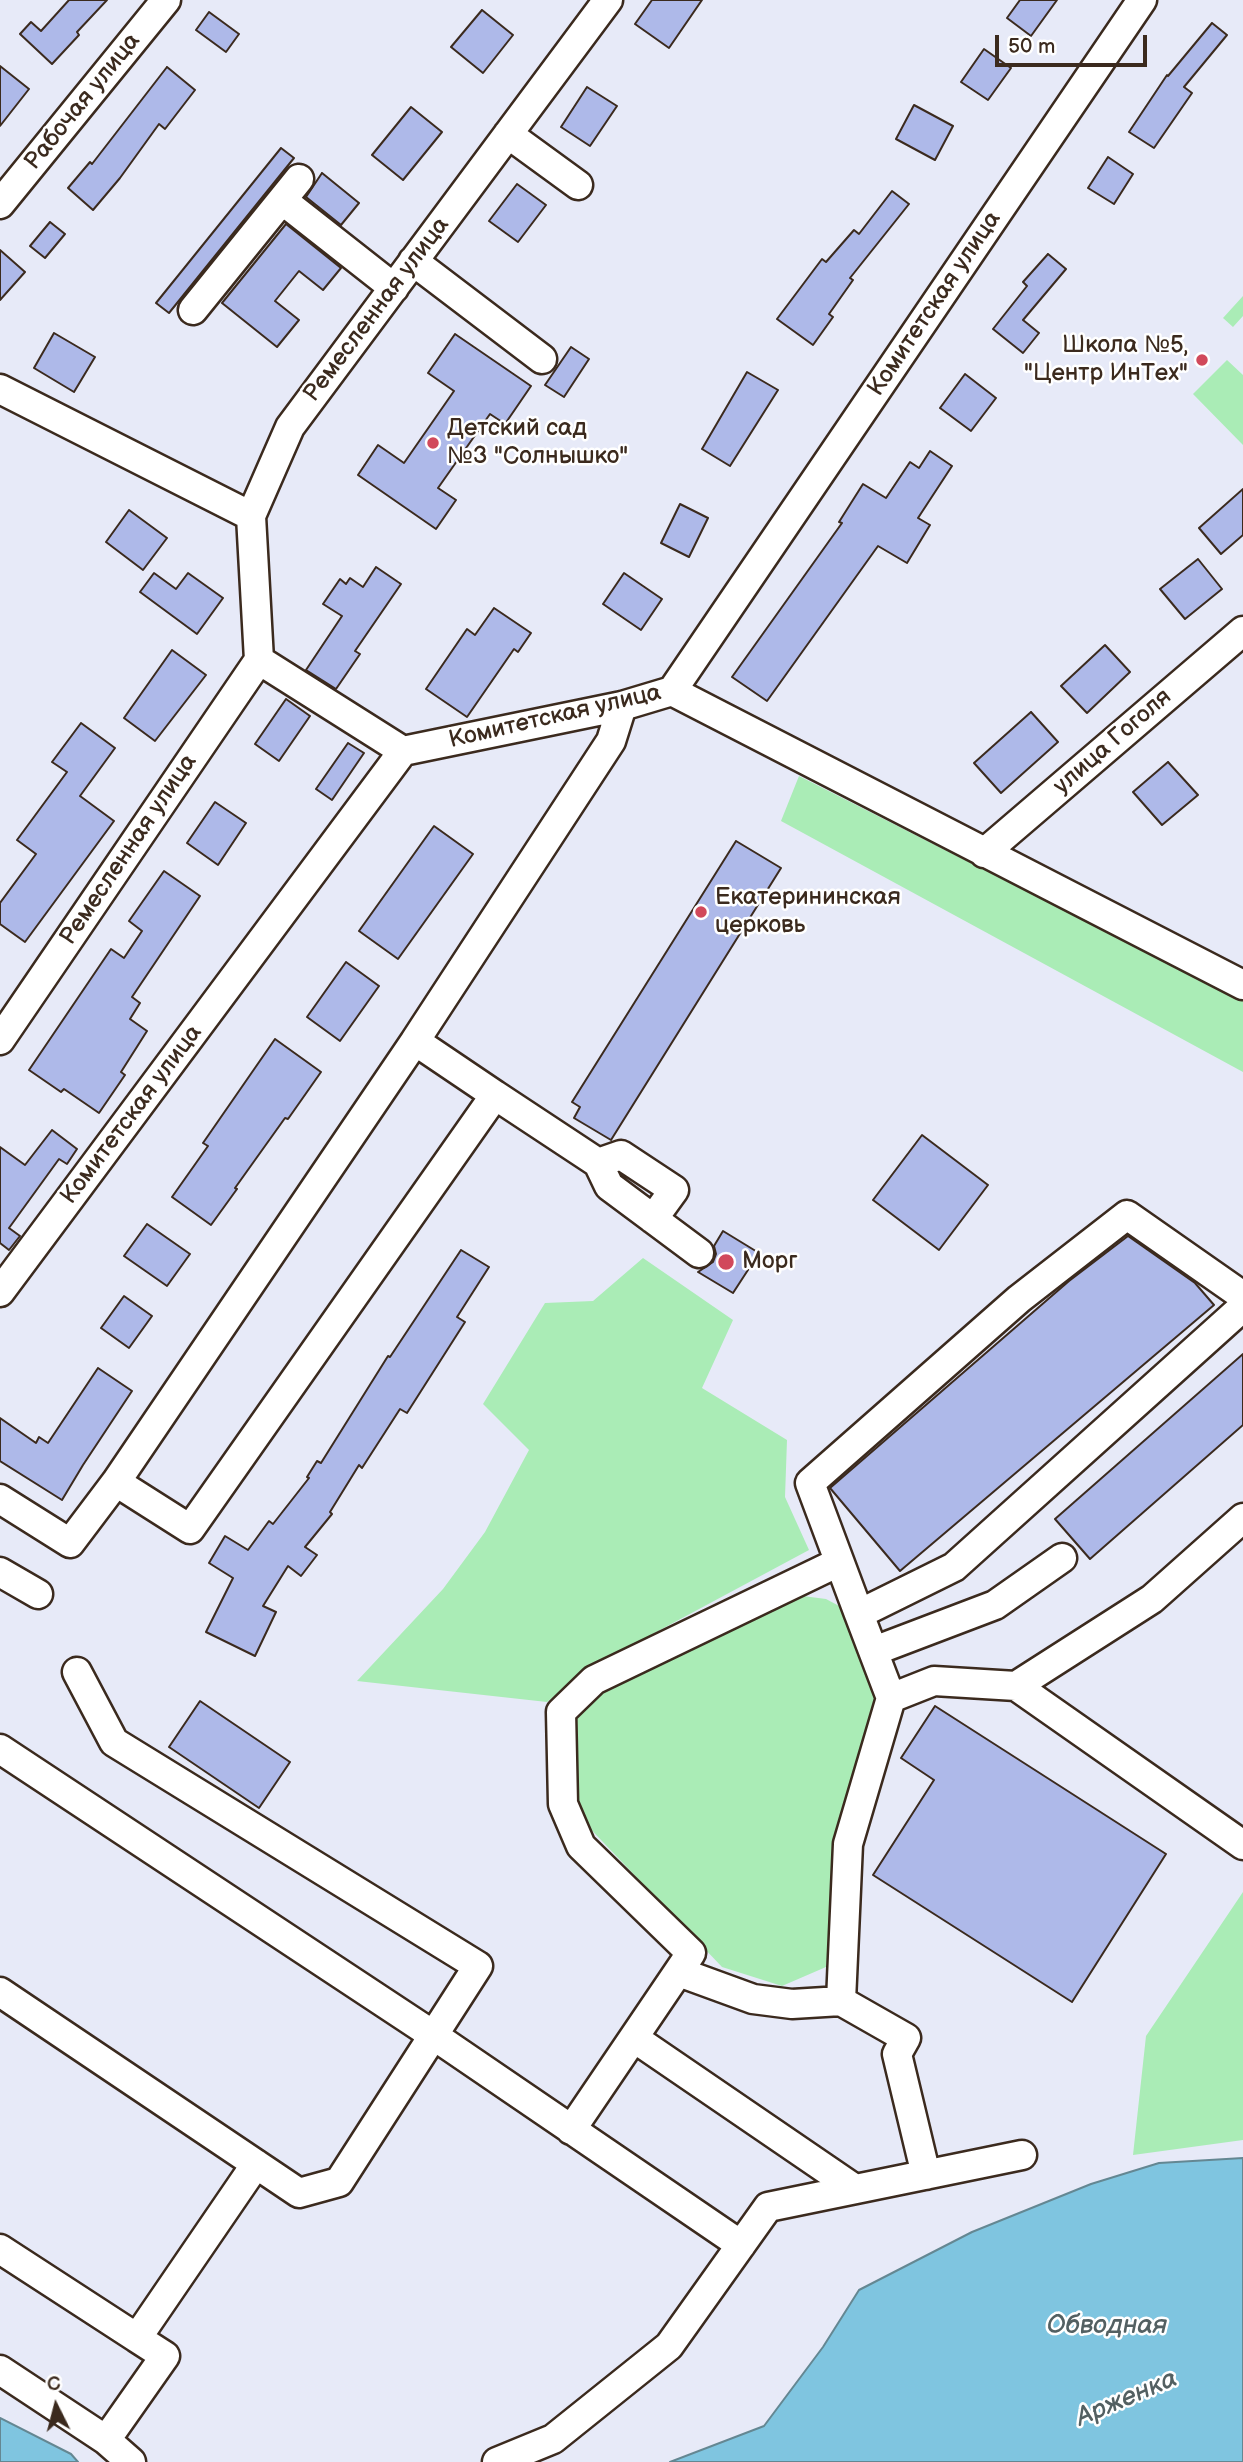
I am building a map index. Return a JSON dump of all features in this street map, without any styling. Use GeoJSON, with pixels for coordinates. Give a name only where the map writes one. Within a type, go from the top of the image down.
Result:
{"type":"FeatureCollection","features":[{"type":"Feature","properties":{"kind":"street","name":"Рабочая улица"},"geometry":{"type":"LineString","coordinates":[[0,204],[166,0]]}},
{"type":"Feature","properties":{"kind":"street","name":"Ремесленная улица"},"geometry":{"type":"LineString","coordinates":[[0,1040],[259,660],[251,516],[290,427],[608,0]]}},
{"type":"Feature","properties":{"kind":"street","name":"Комитетская улица"},"geometry":{"type":"LineString","coordinates":[[0,1292],[403,751],[622,706],[672,691],[1142,0]]}},
{"type":"Feature","properties":{"kind":"street"},"geometry":{"type":"LineString","coordinates":[[508,134],[578,185]]}},
{"type":"Feature","properties":{"kind":"street"},"geometry":{"type":"LineString","coordinates":[[193,310],[291,189],[394,288]]}},
{"type":"Feature","properties":{"kind":"street"},"geometry":{"type":"LineString","coordinates":[[413,261],[542,359]]}},
{"type":"Feature","properties":{"kind":"street"},"geometry":{"type":"LineString","coordinates":[[0,389],[251,516]]}},
{"type":"Feature","properties":{"kind":"street","name":"улица Гоголя"},"geometry":{"type":"LineString","coordinates":[[984,853],[1243,632]]}},
{"type":"Feature","properties":{"kind":"street"},"geometry":{"type":"LineString","coordinates":[[259,660],[403,751]]}},
{"type":"Feature","properties":{"kind":"street"},"geometry":{"type":"LineString","coordinates":[[672,691],[1243,985]]}},
{"type":"Feature","properties":{"kind":"street"},"geometry":{"type":"LineString","coordinates":[[0,1499],[70,1543],[116,1482],[415,1041],[611,741],[622,706]]}},
{"type":"Feature","properties":{"kind":"street"},"geometry":{"type":"LineString","coordinates":[[415,1041],[598,1163],[609,1186],[699,1253]]}},
{"type":"Feature","properties":{"kind":"street"},"geometry":{"type":"LineString","coordinates":[[116,1482],[190,1529],[495,1095]]}},
{"type":"Feature","properties":{"kind":"street"},"geometry":{"type":"LineString","coordinates":[[841,2001],[848,1844],[891,1698],[810,1483],[1019,1299],[1127,1215],[1243,1296]]}},
{"type":"Feature","properties":{"kind":"street"},"geometry":{"type":"LineString","coordinates":[[859,1614],[954,1567],[1243,1307]]}},
{"type":"Feature","properties":{"kind":"street"},"geometry":{"type":"LineString","coordinates":[[1016,1686],[1152,1599],[1243,1518]]}},
{"type":"Feature","properties":{"kind":"street"},"geometry":{"type":"LineString","coordinates":[[874,1651],[995,1605],[1062,1558]]}},
{"type":"Feature","properties":{"kind":"street"},"geometry":{"type":"LineString","coordinates":[[571,2130],[691,1953],[581,1846],[563,1804],[561,1712],[594,1680],[839,1562]]}},
{"type":"Feature","properties":{"kind":"street"},"geometry":{"type":"LineString","coordinates":[[0,1572],[38,1594]]}},
{"type":"Feature","properties":{"kind":"street"},"geometry":{"type":"LineString","coordinates":[[0,1992],[299,2193],[339,2182],[478,1966],[114,1742],[77,1672]]}},
{"type":"Feature","properties":{"kind":"street"},"geometry":{"type":"LineString","coordinates":[[891,1698],[934,1681],[1016,1686],[1243,1845]]}},
{"type":"Feature","properties":{"kind":"street"},"geometry":{"type":"LineString","coordinates":[[0,1749],[433,2035],[741,2245]]}},
{"type":"Feature","properties":{"kind":"street"},"geometry":{"type":"LineString","coordinates":[[678,1972],[753,1999],[792,2004],[841,2001],[906,2038],[897,2054],[926,2175]]}},
{"type":"Feature","properties":{"kind":"street"},"geometry":{"type":"LineString","coordinates":[[634,2038],[855,2189]]}},
{"type":"Feature","properties":{"kind":"street"},"geometry":{"type":"LineString","coordinates":[[497,2462],[553,2439],[669,2346],[768,2207],[1022,2155]]}},
{"type":"Feature","properties":{"kind":"street"},"geometry":{"type":"LineString","coordinates":[[137,2338],[256,2164]]}},
{"type":"Feature","properties":{"kind":"street"},"geometry":{"type":"LineString","coordinates":[[0,2249],[165,2356],[106,2440]]}},
{"type":"Feature","properties":{"kind":"street"},"geometry":{"type":"LineString","coordinates":[[0,2370],[106,2440],[131,2462]]}},
{"type":"Feature","properties":{"kind":"green space"},"geometry":{"type":"Polygon","coordinates":[[[1243,296],[1243,316],[1233,327],[1223,318],[1243,296]]]}},
{"type":"Feature","properties":{"kind":"green space"},"geometry":{"type":"Polygon","coordinates":[[[1227,360],[1243,375],[1243,445],[1193,394],[1227,360]]]}},
{"type":"Feature","properties":{"kind":"green space"},"geometry":{"type":"Polygon","coordinates":[[[799,776],[1243,1001],[1243,1072],[781,821],[799,776]]]}},
{"type":"Feature","properties":{"kind":"green space"},"geometry":{"type":"Polygon","coordinates":[[[643,1258],[733,1320],[702,1388],[787,1440],[785,1497],[809,1550],[591,1667],[547,1702],[357,1681],[443,1589],[485,1532],[529,1450],[483,1404],[545,1303],[593,1301],[643,1258]]]}},
{"type":"Feature","properties":{"kind":"green space"},"geometry":{"type":"Polygon","coordinates":[[[795,1595],[826,1599],[841,1607],[878,1695],[846,1801],[826,1967],[782,1986],[722,1967],[581,1819],[570,1719],[592,1693],[795,1595]]]}},
{"type":"Feature","properties":{"kind":"green space"},"geometry":{"type":"Polygon","coordinates":[[[1243,1892],[1243,2140],[1133,2155],[1146,2036],[1243,1892]]]}},
{"type":"Feature","properties":{"kind":"water","name":"Обводная"},"geometry":{"type":"Polygon","coordinates":[[[1243,2158],[1243,2462],[670,2462],[764,2426],[823,2347],[859,2290],[972,2232],[1091,2184],[1159,2163],[1243,2158]]]}},
{"type":"Feature","properties":{"kind":"water"},"geometry":{"type":"Polygon","coordinates":[[[0,2418],[71,2454],[78,2462],[0,2462],[0,2418]]]}},
{"type":"Feature","properties":{"kind":"building"},"geometry":{"type":"Polygon","coordinates":[[[69,0],[107,0],[52,64],[20,34],[31,22],[41,31],[69,0]]]}},
{"type":"Feature","properties":{"kind":"building"},"geometry":{"type":"Polygon","coordinates":[[[652,0],[702,0],[669,48],[635,24],[652,0]]]}},
{"type":"Feature","properties":{"kind":"building"},"geometry":{"type":"Polygon","coordinates":[[[1020,0],[1057,0],[1031,36],[1007,18],[1020,0]]]}},
{"type":"Feature","properties":{"kind":"building"},"geometry":{"type":"Polygon","coordinates":[[[482,10],[513,35],[483,73],[451,47],[482,10]]]}},
{"type":"Feature","properties":{"kind":"building"},"geometry":{"type":"Polygon","coordinates":[[[209,12],[239,34],[226,52],[196,30],[209,12]]]}},
{"type":"Feature","properties":{"kind":"building"},"geometry":{"type":"Polygon","coordinates":[[[1212,23],[1227,35],[1184,87],[1192,93],[1154,148],[1129,132],[1167,75],[1212,23]]]}},
{"type":"Feature","properties":{"kind":"building"},"geometry":{"type":"Polygon","coordinates":[[[984,49],[1011,68],[988,100],[961,82],[984,49]]]}},
{"type":"Feature","properties":{"kind":"building"},"geometry":{"type":"Polygon","coordinates":[[[0,66],[29,89],[0,126],[0,66]]]}},
{"type":"Feature","properties":{"kind":"building"},"geometry":{"type":"Polygon","coordinates":[[[167,67],[195,90],[165,129],[159,124],[93,210],[68,188],[90,162],[92,164],[167,67]]]}},
{"type":"Feature","properties":{"kind":"building"},"geometry":{"type":"Polygon","coordinates":[[[587,87],[617,106],[590,146],[561,127],[587,87]]]}},
{"type":"Feature","properties":{"kind":"building"},"geometry":{"type":"Polygon","coordinates":[[[914,105],[953,126],[935,160],[896,139],[914,105]]]}},
{"type":"Feature","properties":{"kind":"building"},"geometry":{"type":"Polygon","coordinates":[[[411,107],[442,132],[403,180],[372,155],[411,107]]]}},
{"type":"Feature","properties":{"kind":"building"},"geometry":{"type":"Polygon","coordinates":[[[281,148],[294,158],[169,313],[156,303],[281,148]]]}},
{"type":"Feature","properties":{"kind":"building"},"geometry":{"type":"Polygon","coordinates":[[[1108,157],[1133,174],[1114,204],[1088,188],[1108,157]]]}},
{"type":"Feature","properties":{"kind":"building"},"geometry":{"type":"Polygon","coordinates":[[[322,173],[359,203],[341,225],[306,197],[322,173]]]}},
{"type":"Feature","properties":{"kind":"building"},"geometry":{"type":"Polygon","coordinates":[[[517,184],[546,205],[518,242],[489,221],[517,184]]]}},
{"type":"Feature","properties":{"kind":"building"},"geometry":{"type":"Polygon","coordinates":[[[892,191],[909,204],[850,278],[853,280],[829,314],[833,317],[813,345],[777,319],[822,259],[826,262],[854,230],[859,234],[892,191]]]}},
{"type":"Feature","properties":{"kind":"building"},"geometry":{"type":"Polygon","coordinates":[[[50,222],[65,234],[45,258],[30,246],[50,222]]]}},
{"type":"Feature","properties":{"kind":"building"},"geometry":{"type":"Polygon","coordinates":[[[286,224],[341,268],[323,290],[299,271],[275,301],[299,320],[277,347],[222,303],[286,224]]]}},
{"type":"Feature","properties":{"kind":"building"},"geometry":{"type":"Polygon","coordinates":[[[0,250],[25,272],[0,300],[0,250]]]}},
{"type":"Feature","properties":{"kind":"building"},"geometry":{"type":"Polygon","coordinates":[[[1048,254],[1066,269],[1023,320],[1039,333],[1023,353],[993,329],[1027,286],[1023,282],[1048,254]]]}},
{"type":"Feature","properties":{"kind":"building"},"geometry":{"type":"Polygon","coordinates":[[[54,333],[95,357],[74,392],[34,368],[54,333]]]}},
{"type":"Feature","properties":{"kind":"building"},"geometry":{"type":"Polygon","coordinates":[[[455,334],[531,386],[505,424],[490,414],[438,488],[456,500],[436,529],[358,475],[378,445],[404,463],[454,391],[428,373],[455,334]]]}},
{"type":"Feature","properties":{"kind":"building"},"geometry":{"type":"Polygon","coordinates":[[[571,347],[589,359],[564,397],[545,385],[571,347]]]}},
{"type":"Feature","properties":{"kind":"building"},"geometry":{"type":"Polygon","coordinates":[[[747,372],[778,390],[730,466],[702,449],[747,372]]]}},
{"type":"Feature","properties":{"kind":"building"},"geometry":{"type":"Polygon","coordinates":[[[965,374],[996,398],[971,431],[940,408],[965,374]]]}},
{"type":"Feature","properties":{"kind":"building"},"geometry":{"type":"Polygon","coordinates":[[[930,451],[952,466],[918,518],[930,525],[907,563],[878,546],[767,701],[732,677],[842,523],[839,522],[863,484],[886,498],[910,462],[919,468],[930,451]]]}},
{"type":"Feature","properties":{"kind":"building"},"geometry":{"type":"Polygon","coordinates":[[[1243,489],[1243,535],[1221,554],[1199,528],[1243,489]]]}},
{"type":"Feature","properties":{"kind":"building"},"geometry":{"type":"Polygon","coordinates":[[[680,504],[708,518],[689,557],[661,543],[680,504]]]}},
{"type":"Feature","properties":{"kind":"building"},"geometry":{"type":"Polygon","coordinates":[[[129,510],[167,538],[143,570],[106,542],[129,510]]]}},
{"type":"Feature","properties":{"kind":"building"},"geometry":{"type":"Polygon","coordinates":[[[1198,559],[1222,589],[1185,619],[1160,589],[1198,559]]]}},
{"type":"Feature","properties":{"kind":"building"},"geometry":{"type":"Polygon","coordinates":[[[376,567],[401,584],[355,651],[360,654],[336,689],[306,670],[342,616],[323,604],[340,579],[346,584],[350,578],[363,587],[376,567]]]}},
{"type":"Feature","properties":{"kind":"building"},"geometry":{"type":"Polygon","coordinates":[[[154,573],[176,589],[188,573],[223,598],[197,634],[140,592],[154,573]]]}},
{"type":"Feature","properties":{"kind":"building"},"geometry":{"type":"Polygon","coordinates":[[[624,573],[662,599],[641,630],[603,604],[624,573]]]}},
{"type":"Feature","properties":{"kind":"building"},"geometry":{"type":"Polygon","coordinates":[[[494,608],[531,633],[518,652],[514,649],[467,717],[426,689],[467,629],[475,635],[494,608]]]}},
{"type":"Feature","properties":{"kind":"building"},"geometry":{"type":"Polygon","coordinates":[[[1105,645],[1130,672],[1087,713],[1061,686],[1105,645]]]}},
{"type":"Feature","properties":{"kind":"building"},"geometry":{"type":"Polygon","coordinates":[[[172,650],[206,675],[155,741],[124,718],[172,650]]]}},
{"type":"Feature","properties":{"kind":"building"},"geometry":{"type":"Polygon","coordinates":[[[286,699],[310,716],[279,761],[255,744],[286,699]]]}},
{"type":"Feature","properties":{"kind":"building"},"geometry":{"type":"Polygon","coordinates":[[[1031,712],[1058,742],[1001,793],[974,763],[1031,712]]]}},
{"type":"Feature","properties":{"kind":"building"},"geometry":{"type":"Polygon","coordinates":[[[81,723],[115,748],[80,796],[114,821],[25,942],[0,924],[0,903],[36,854],[17,840],[67,772],[52,762],[81,723]]]}},
{"type":"Feature","properties":{"kind":"building"},"geometry":{"type":"Polygon","coordinates":[[[348,743],[364,753],[332,800],[316,789],[348,743]]]}},
{"type":"Feature","properties":{"kind":"building"},"geometry":{"type":"Polygon","coordinates":[[[1168,762],[1198,795],[1162,825],[1133,792],[1168,762]]]}},
{"type":"Feature","properties":{"kind":"building"},"geometry":{"type":"Polygon","coordinates":[[[215,802],[246,823],[218,865],[187,843],[215,802]]]}},
{"type":"Feature","properties":{"kind":"building"},"geometry":{"type":"Polygon","coordinates":[[[434,826],[473,854],[398,959],[359,931],[434,826]]]}},
{"type":"Feature","properties":{"kind":"building"},"geometry":{"type":"Polygon","coordinates":[[[736,841],[781,868],[611,1140],[574,1118],[580,1107],[572,1102],[736,841]]]}},
{"type":"Feature","properties":{"kind":"building"},"geometry":{"type":"Polygon","coordinates":[[[164,871],[200,896],[132,997],[140,1003],[130,1019],[147,1031],[121,1072],[125,1075],[99,1113],[64,1089],[61,1092],[29,1070],[111,949],[124,958],[142,931],[129,921],[164,871]]]}},
{"type":"Feature","properties":{"kind":"building"},"geometry":{"type":"Polygon","coordinates":[[[346,962],[379,986],[340,1041],[307,1017],[346,962]]]}},
{"type":"Feature","properties":{"kind":"building"},"geometry":{"type":"Polygon","coordinates":[[[275,1039],[321,1072],[288,1119],[285,1118],[211,1225],[172,1197],[208,1146],[203,1143],[275,1039]]]}},
{"type":"Feature","properties":{"kind":"building"},"geometry":{"type":"Polygon","coordinates":[[[52,1130],[77,1149],[67,1164],[59,1159],[9,1228],[20,1236],[9,1250],[0,1243],[0,1147],[25,1165],[52,1130]]]}},
{"type":"Feature","properties":{"kind":"building"},"geometry":{"type":"Polygon","coordinates":[[[922,1135],[988,1185],[939,1250],[873,1200],[922,1135]]]}},
{"type":"Feature","properties":{"kind":"building"},"geometry":{"type":"Polygon","coordinates":[[[147,1224],[190,1254],[167,1286],[124,1256],[147,1224]]]}},
{"type":"Feature","properties":{"kind":"building"},"geometry":{"type":"Polygon","coordinates":[[[723,1231],[759,1253],[733,1293],[698,1272],[713,1262],[716,1254],[714,1246],[723,1231]]]}},
{"type":"Feature","properties":{"kind":"building"},"geometry":{"type":"Polygon","coordinates":[[[1128,1236],[1195,1283],[1214,1305],[900,1571],[830,1488],[1069,1281],[1128,1236]]]}},
{"type":"Feature","properties":{"kind":"building"},"geometry":{"type":"Polygon","coordinates":[[[461,1250],[489,1267],[457,1317],[465,1322],[407,1413],[400,1409],[362,1468],[359,1465],[330,1512],[332,1514],[305,1547],[317,1555],[301,1576],[288,1566],[263,1606],[276,1612],[255,1656],[206,1632],[233,1578],[209,1563],[225,1536],[248,1550],[269,1521],[273,1524],[309,1478],[307,1477],[317,1461],[321,1463],[388,1356],[390,1357],[461,1250]]]}},
{"type":"Feature","properties":{"kind":"building"},"geometry":{"type":"Polygon","coordinates":[[[124,1296],[152,1316],[129,1348],[101,1328],[124,1296]]]}},
{"type":"Feature","properties":{"kind":"building"},"geometry":{"type":"Polygon","coordinates":[[[1243,1354],[1243,1425],[1090,1559],[1055,1519],[1243,1354]]]}},
{"type":"Feature","properties":{"kind":"building"},"geometry":{"type":"Polygon","coordinates":[[[98,1368],[132,1391],[62,1500],[0,1461],[0,1418],[36,1443],[39,1437],[48,1443],[98,1368]]]}},
{"type":"Feature","properties":{"kind":"building"},"geometry":{"type":"Polygon","coordinates":[[[200,1701],[290,1762],[259,1808],[169,1747],[200,1701]]]}},
{"type":"Feature","properties":{"kind":"building"},"geometry":{"type":"Polygon","coordinates":[[[935,1706],[1166,1854],[1072,2002],[873,1875],[934,1780],[901,1758],[935,1706]]]}},
{"type":"Feature","properties":{"kind":"place","name":"Школа №5, \"Центр ИнТех\""},"geometry":{"type":"Point","coordinates":[1202,360]}},
{"type":"Feature","properties":{"kind":"place","name":"Детский сад №3 \"Солнышко\""},"geometry":{"type":"Point","coordinates":[433,443]}},
{"type":"Feature","properties":{"kind":"place","name":"Екатерининская церковь"},"geometry":{"type":"Point","coordinates":[701,912]}},
{"type":"Feature","properties":{"kind":"place","name":"Морг"},"geometry":{"type":"Point","coordinates":[726,1262]}},
{"type":"Feature","properties":{"kind":"water label","name":"Арженка"},"geometry":{"type":"Point","coordinates":[1127,2399]}}]}
